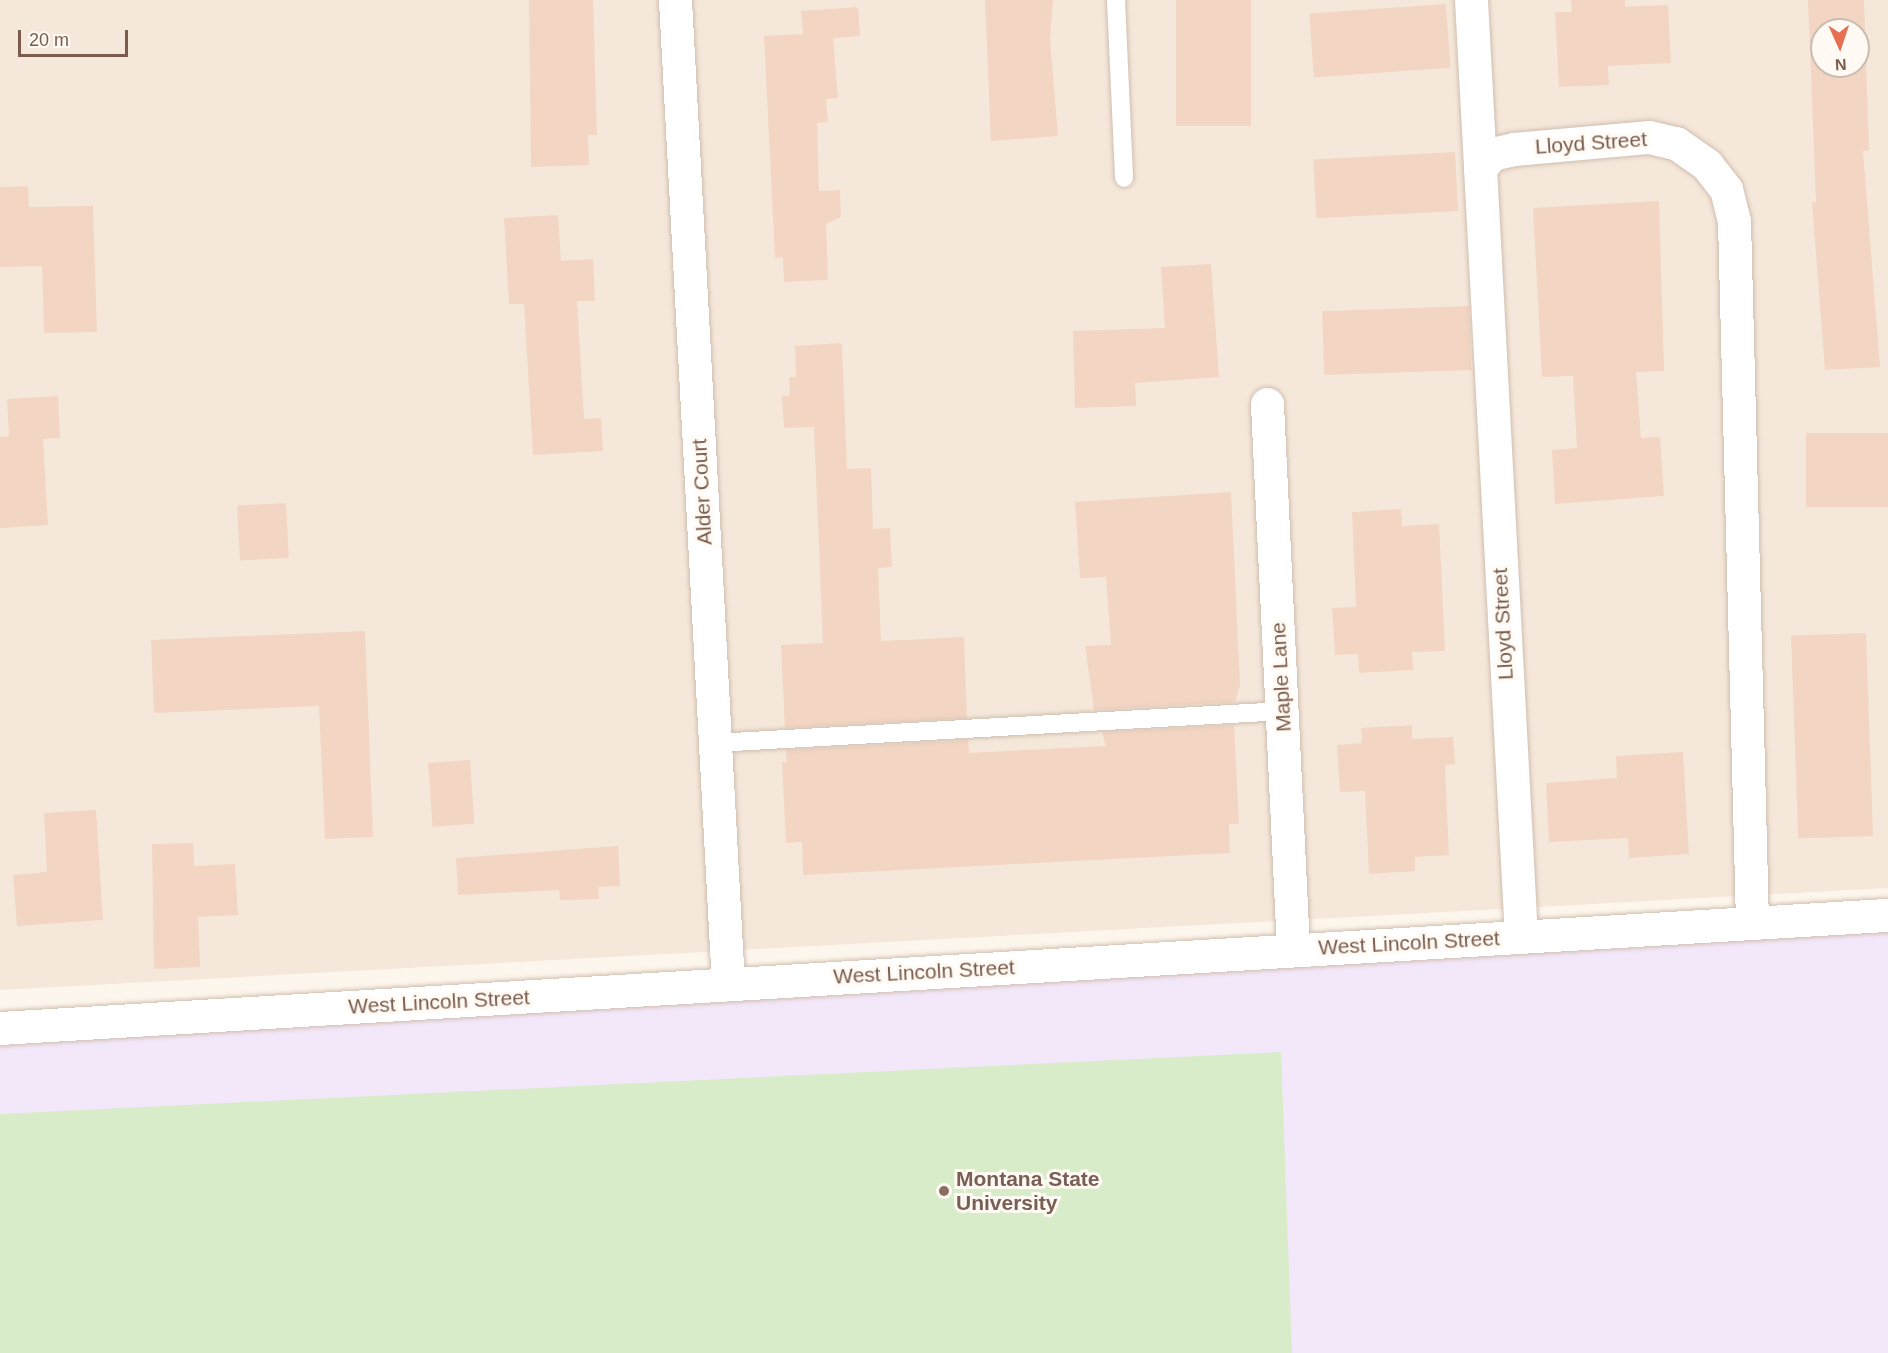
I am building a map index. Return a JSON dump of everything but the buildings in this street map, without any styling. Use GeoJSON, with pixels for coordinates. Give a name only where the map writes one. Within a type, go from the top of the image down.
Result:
{"type":"FeatureCollection","features":[{"type":"Feature","properties":{"kind":"street","name":"Alder Court"},"geometry":{"type":"LineString","coordinates":[[675,0],[728,984]]}},
{"type":"Feature","properties":{"kind":"street"},"geometry":{"type":"LineString","coordinates":[[1471,0],[1480,168]]}},
{"type":"Feature","properties":{"kind":"street","name":"Lloyd Street"},"geometry":{"type":"LineString","coordinates":[[1521,936],[1480,168],[1492,154],[1514,149],[1649,137],[1676,143],[1707,165],[1726,189],[1734,221],[1752,923]]}},
{"type":"Feature","properties":{"kind":"street","name":"Maple Lane"},"geometry":{"type":"LineString","coordinates":[[1267,404],[1293,950]]}},
{"type":"Feature","properties":{"kind":"street","name":"West Lincoln Street"},"geometry":{"type":"LineString","coordinates":[[0,1028],[1888,915]]}},
{"type":"Feature","properties":{"kind":"street"},"geometry":{"type":"LineString","coordinates":[[1847,917],[1888,939]]}},
{"type":"Feature","properties":{"kind":"lane"},"geometry":{"type":"LineString","coordinates":[[1116,0],[1124,178]]}},
{"type":"Feature","properties":{"kind":"lane"},"geometry":{"type":"LineString","coordinates":[[715,743],[1283,711]]}},
{"type":"Feature","properties":{"kind":"shaded area"},"geometry":{"type":"Polygon","coordinates":[[[0,0],[1888,0],[1888,888],[0,990],[0,0]]]}},
{"type":"Feature","properties":{"kind":"shaded area","name":"Montana State University"},"geometry":{"type":"Polygon","coordinates":[[[1888,917],[1888,1353],[0,1353],[0,1028],[1888,917]]]}},
{"type":"Feature","properties":{"kind":"green space"},"geometry":{"type":"Polygon","coordinates":[[[1281,1052],[1292,1353],[0,1353],[0,1114],[1281,1052]]]}},
{"type":"Feature","properties":{"kind":"place","name":"Montana State University"},"geometry":{"type":"Point","coordinates":[944,1191]}}]}
